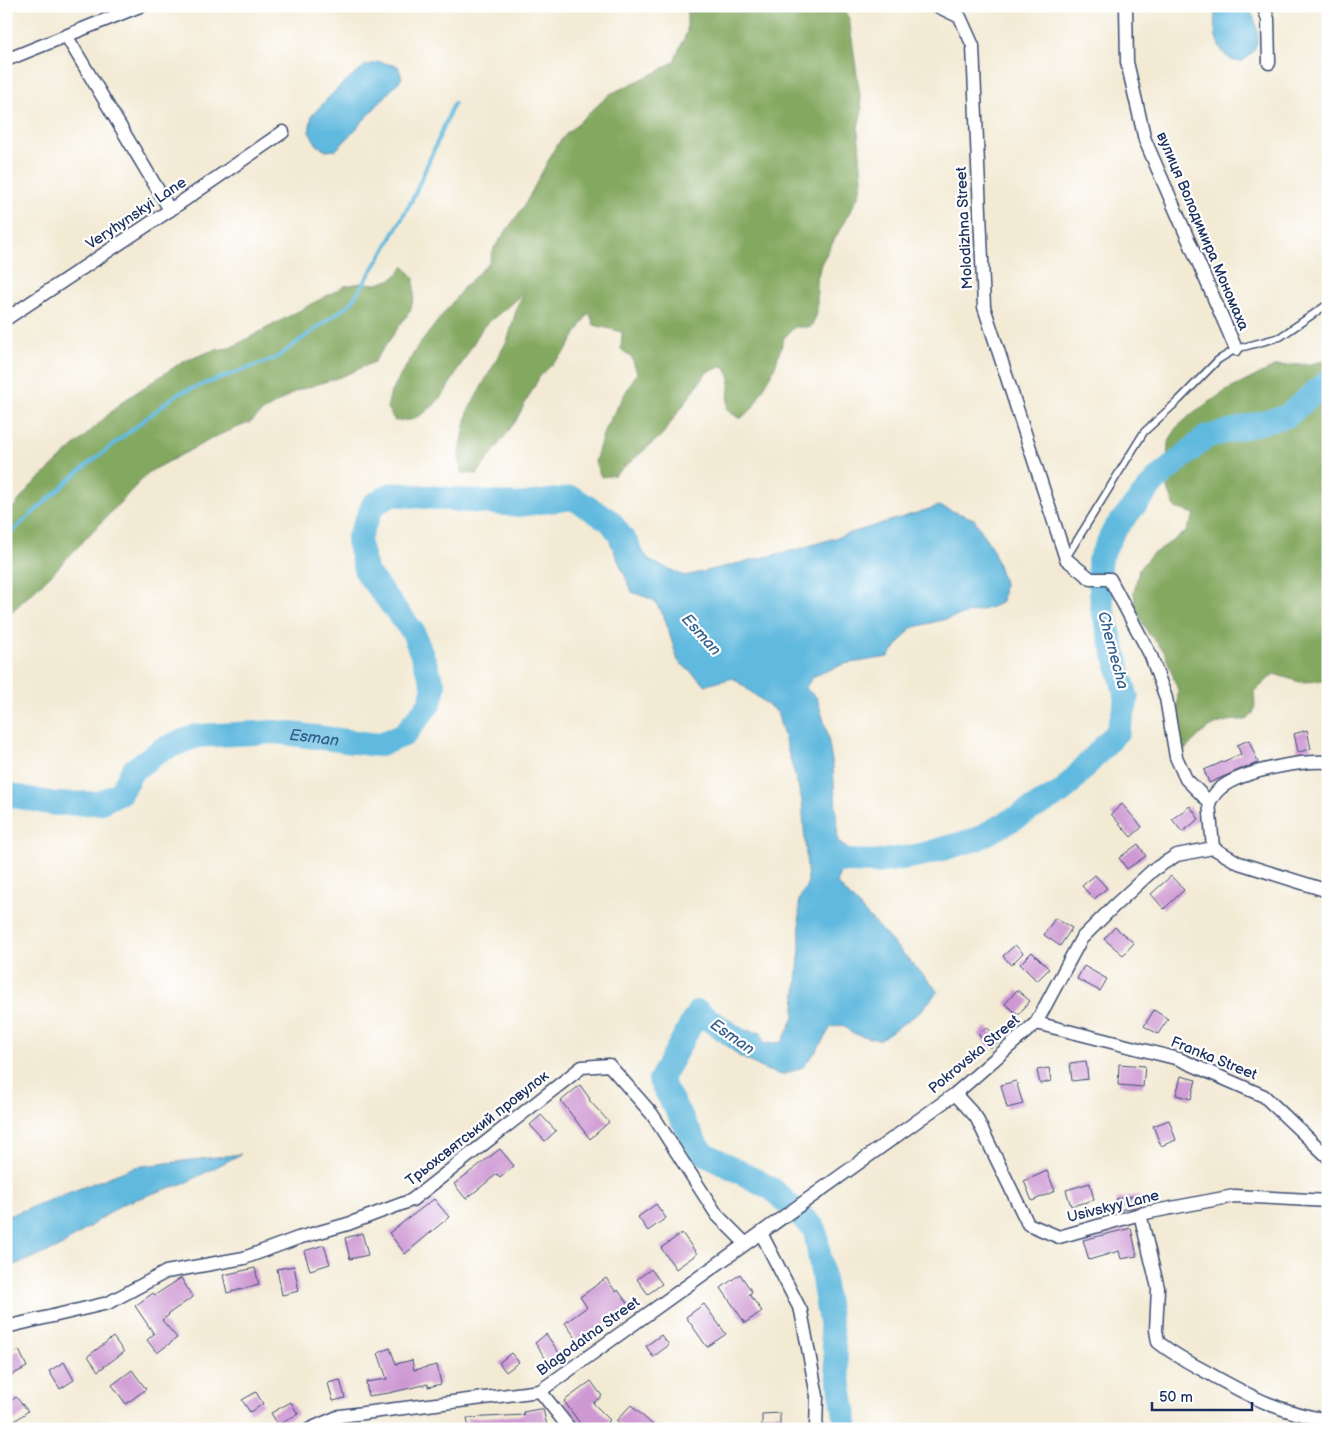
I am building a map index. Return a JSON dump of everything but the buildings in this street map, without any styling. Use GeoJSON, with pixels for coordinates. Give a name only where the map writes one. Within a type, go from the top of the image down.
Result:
{"type":"FeatureCollection","features":[{"type":"Feature","properties":{"kind":"street"},"geometry":{"type":"LineString","coordinates":[[6,60],[140,6]]}},
{"type":"Feature","properties":{"kind":"street","name":"Molodizhna Street"},"geometry":{"type":"LineString","coordinates":[[937,6],[960,17],[973,46],[984,307],[1066,559]]}},
{"type":"Feature","properties":{"kind":"street","name":"вулиця Володимира Мономаха"},"geometry":{"type":"LineString","coordinates":[[1126,6],[1126,62],[1145,140],[1236,349]]}},
{"type":"Feature","properties":{"kind":"street"},"geometry":{"type":"LineString","coordinates":[[1263,6],[1268,19],[1269,63]]}},
{"type":"Feature","properties":{"kind":"street"},"geometry":{"type":"LineString","coordinates":[[67,37],[170,210]]}},
{"type":"Feature","properties":{"kind":"street","name":"Veryhynskyi Lane"},"geometry":{"type":"LineString","coordinates":[[6,319],[283,132]]}},
{"type":"Feature","properties":{"kind":"street"},"geometry":{"type":"LineString","coordinates":[[1066,559],[1091,579],[1110,579],[1151,656],[1166,698],[1176,757],[1186,779],[1209,802],[1213,848],[1239,863],[1328,891]]}},
{"type":"Feature","properties":{"kind":"street"},"geometry":{"type":"LineString","coordinates":[[1209,802],[1221,787],[1250,774],[1314,761],[1328,762]]}},
{"type":"Feature","properties":{"kind":"street","name":"Pokrovska Street"},"geometry":{"type":"LineString","coordinates":[[773,1225],[955,1094],[1036,1023],[1081,939],[1113,906],[1153,870],[1177,854],[1213,848]]}},
{"type":"Feature","properties":{"kind":"street","name":"Franka Street"},"geometry":{"type":"LineString","coordinates":[[1036,1023],[1179,1059],[1264,1096],[1328,1157]]}},
{"type":"Feature","properties":{"kind":"street","name":"Трьохсвятський провулок"},"geometry":{"type":"LineString","coordinates":[[6,1327],[108,1303],[166,1272],[244,1258],[298,1238],[348,1224],[412,1200],[582,1067],[609,1065],[652,1114],[717,1214],[745,1244]]}},
{"type":"Feature","properties":{"kind":"street","name":"Usivskyy Lane"},"geometry":{"type":"LineString","coordinates":[[955,1094],[976,1117],[1028,1224],[1059,1237],[1140,1214],[1234,1196],[1328,1201]]}},
{"type":"Feature","properties":{"kind":"street"},"geometry":{"type":"LineString","coordinates":[[1140,1214],[1158,1288],[1156,1330],[1158,1342],[1172,1353],[1256,1400],[1281,1410],[1328,1420]]}},
{"type":"Feature","properties":{"kind":"street","name":"Blagodatna Street"},"geometry":{"type":"LineString","coordinates":[[310,1429],[340,1416],[540,1391],[773,1225]]}},
{"type":"Feature","properties":{"kind":"street"},"geometry":{"type":"LineString","coordinates":[[761,1233],[801,1311],[817,1396],[816,1429]]}},
{"type":"Feature","properties":{"kind":"street"},"geometry":{"type":"LineString","coordinates":[[540,1391],[570,1429]]}},
{"type":"Feature","properties":{"kind":"lane"},"geometry":{"type":"LineString","coordinates":[[1066,559],[1144,432],[1218,360],[1236,349],[1280,337],[1328,304]]}},
{"type":"Feature","properties":{"kind":"green space"},"geometry":{"type":"Polygon","coordinates":[[[687,6],[840,6],[849,18],[862,110],[858,128],[862,179],[859,195],[821,264],[817,280],[817,314],[811,327],[795,327],[784,338],[774,369],[752,409],[740,419],[727,410],[730,378],[724,366],[707,372],[662,435],[615,475],[601,477],[595,462],[605,428],[637,373],[632,358],[621,349],[622,332],[594,325],[589,312],[566,351],[540,376],[515,422],[477,474],[462,473],[459,457],[468,411],[508,339],[518,304],[525,292],[483,327],[445,392],[423,414],[410,420],[395,421],[387,408],[391,392],[416,349],[465,286],[489,263],[494,248],[524,206],[556,146],[567,133],[610,94],[661,70],[674,61],[687,32],[687,6]]]}},
{"type":"Feature","properties":{"kind":"green space"},"geometry":{"type":"Polygon","coordinates":[[[404,266],[414,278],[414,297],[410,311],[374,362],[343,376],[296,391],[262,412],[251,422],[219,435],[149,472],[54,572],[6,617],[6,520],[10,512],[29,488],[122,402],[182,362],[214,350],[230,348],[345,286],[361,283],[378,284],[394,278],[404,266]]]}},
{"type":"Feature","properties":{"kind":"green space"},"geometry":{"type":"Polygon","coordinates":[[[1328,360],[1328,681],[1300,682],[1274,674],[1254,692],[1254,711],[1247,720],[1227,721],[1211,727],[1184,751],[1176,742],[1178,690],[1164,651],[1148,633],[1136,610],[1134,593],[1139,569],[1151,555],[1186,532],[1195,514],[1175,508],[1166,483],[1168,444],[1175,429],[1194,412],[1226,391],[1276,366],[1310,364],[1328,360]]]}},
{"type":"Feature","properties":{"kind":"water"},"geometry":{"type":"Polygon","coordinates":[[[1217,6],[1248,6],[1251,12],[1258,32],[1258,38],[1254,50],[1242,61],[1237,62],[1228,58],[1219,45],[1214,20],[1217,6]]]}},
{"type":"Feature","properties":{"kind":"water"},"geometry":{"type":"Polygon","coordinates":[[[379,62],[398,66],[402,78],[336,150],[326,151],[317,145],[309,132],[312,115],[342,84],[365,66],[379,62]]]}},
{"type":"Feature","properties":{"kind":"water"},"geometry":{"type":"Polygon","coordinates":[[[939,506],[974,519],[993,550],[1004,583],[1002,602],[989,608],[911,628],[888,657],[844,664],[814,676],[805,688],[817,698],[827,732],[833,767],[838,842],[855,854],[842,862],[837,883],[938,991],[920,1012],[879,1040],[851,1033],[843,1025],[831,1027],[817,1050],[803,1067],[782,1075],[766,1070],[739,1056],[723,1042],[710,1020],[729,1027],[761,1033],[764,1044],[782,1042],[794,1018],[800,947],[799,900],[808,882],[802,800],[777,712],[733,678],[706,685],[678,661],[664,616],[654,600],[632,592],[605,530],[610,521],[629,534],[650,561],[685,576],[799,549],[939,506]]]}},
{"type":"Feature","properties":{"kind":"water"},"geometry":{"type":"Polygon","coordinates":[[[241,1154],[187,1182],[122,1204],[60,1247],[6,1268],[6,1217],[135,1167],[241,1154]]]}},
{"type":"Feature","properties":{"kind":"waterway"},"geometry":{"type":"LineString","coordinates":[[6,537],[76,474],[177,394],[276,358],[351,303],[384,251],[413,198],[454,103]]}},
{"type":"Feature","properties":{"kind":"waterway","name":"Chernecha"},"geometry":{"type":"LineString","coordinates":[[821,860],[877,862],[921,855],[977,839],[1062,792],[1118,731],[1127,699],[1102,607],[1099,561],[1114,530],[1156,480],[1206,437],[1287,416],[1328,381]]}},
{"type":"Feature","properties":{"kind":"waterway","name":"Esman"},"geometry":{"type":"LineString","coordinates":[[6,797],[10,795],[54,804],[99,803],[120,793],[133,770],[161,750],[196,736],[276,732],[378,745],[404,735],[430,703],[434,686],[413,632],[366,572],[358,540],[373,505],[392,494],[517,505],[573,498],[610,521],[629,547]]}},
{"type":"Feature","properties":{"kind":"waterway","name":"Esman"},"geometry":{"type":"LineString","coordinates":[[736,1038],[698,1012],[660,1080],[700,1151],[772,1189],[815,1229],[847,1429]]}}]}
